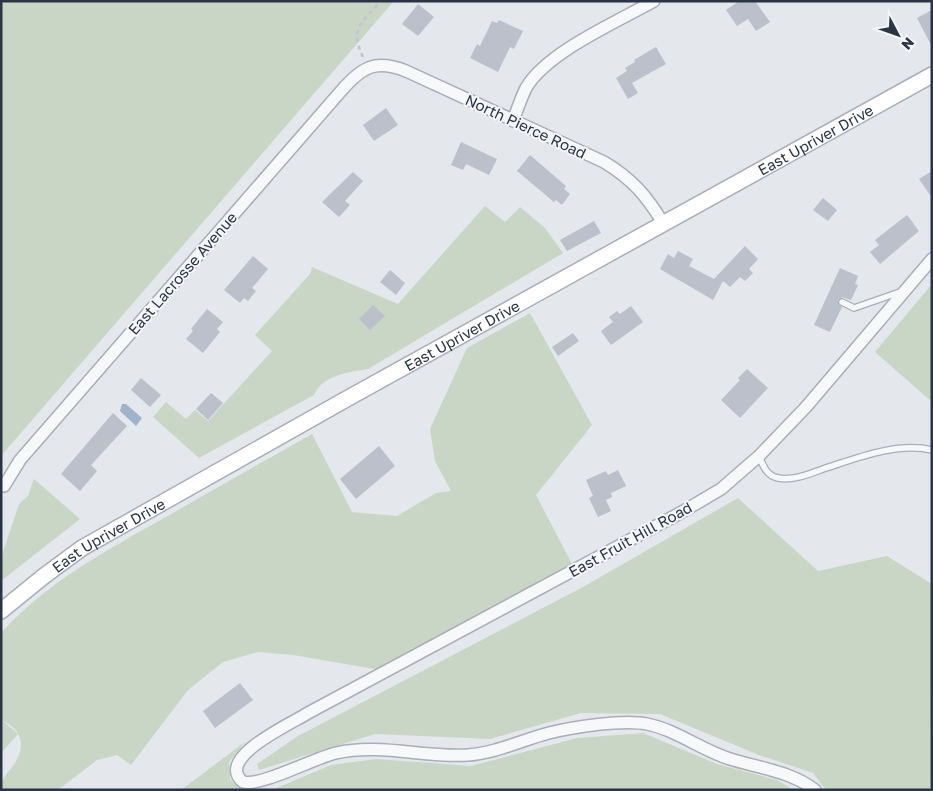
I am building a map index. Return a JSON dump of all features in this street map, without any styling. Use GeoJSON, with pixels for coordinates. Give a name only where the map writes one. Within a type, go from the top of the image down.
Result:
{"type":"FeatureCollection","features":[{"type":"Feature","properties":{"kind":"street"},"geometry":{"type":"LineString","coordinates":[[513,121],[526,88],[540,70],[559,55],[654,1]]}},
{"type":"Feature","properties":{"kind":"street","name":"North Pierce Road"},"geometry":{"type":"LineString","coordinates":[[368,67],[385,65],[400,69],[604,162],[625,175],[646,196],[664,222]]}},
{"type":"Feature","properties":{"kind":"street","name":"East Lacrosse Avenue"},"geometry":{"type":"LineString","coordinates":[[4,486],[20,460],[308,128],[352,79],[368,67]]}},
{"type":"Feature","properties":{"kind":"street","name":"East Upriver Drive"},"geometry":{"type":"LineString","coordinates":[[1,611],[82,548],[664,222],[932,75]]}},
{"type":"Feature","properties":{"kind":"street","name":"East Fruit Hill Road"},"geometry":{"type":"LineString","coordinates":[[815,790],[789,775],[728,758],[665,728],[644,723],[612,723],[550,733],[493,751],[471,755],[368,749],[337,753],[301,764],[260,782],[243,782],[236,774],[235,767],[239,758],[265,739],[308,714],[682,512],[721,488],[759,456],[806,407],[932,259]]}},
{"type":"Feature","properties":{"kind":"lane"},"geometry":{"type":"LineString","coordinates":[[842,302],[854,308],[905,290]]}},
{"type":"Feature","properties":{"kind":"lane"},"geometry":{"type":"LineString","coordinates":[[759,456],[765,470],[772,476],[794,478],[866,455],[904,448],[932,450]]}},
{"type":"Feature","properties":{"kind":"path"},"geometry":{"type":"LineString","coordinates":[[368,67],[356,42],[356,33],[381,1]]}},
{"type":"Feature","properties":{"kind":"green space"},"geometry":{"type":"Polygon","coordinates":[[[1,1],[394,1],[1,456],[1,1]]]}},
{"type":"Feature","properties":{"kind":"green space"},"geometry":{"type":"Polygon","coordinates":[[[485,206],[505,222],[520,207],[545,228],[563,253],[368,369],[345,373],[330,379],[318,388],[314,395],[199,458],[153,417],[166,402],[186,419],[195,410],[208,421],[272,351],[255,335],[310,274],[312,267],[398,304],[485,206]]]}},
{"type":"Feature","properties":{"kind":"green space"},"geometry":{"type":"Polygon","coordinates":[[[932,284],[932,402],[875,352],[932,284]]]}},
{"type":"Feature","properties":{"kind":"green space"},"geometry":{"type":"Polygon","coordinates":[[[530,313],[592,425],[536,495],[572,564],[380,670],[293,655],[258,652],[223,662],[188,690],[131,765],[117,755],[97,760],[58,790],[1,790],[4,777],[20,753],[21,742],[18,734],[1,753],[1,633],[38,598],[100,555],[312,434],[352,512],[397,516],[436,493],[451,491],[435,461],[430,429],[467,348],[530,313]],[[3,721],[18,734],[9,724],[3,721]]]}},
{"type":"Feature","properties":{"kind":"green space"},"geometry":{"type":"Polygon","coordinates":[[[34,479],[80,519],[1,581],[1,558],[19,504],[28,496],[34,479]]]}},
{"type":"Feature","properties":{"kind":"green space"},"geometry":{"type":"Polygon","coordinates":[[[738,498],[818,571],[887,556],[932,584],[930,790],[826,790],[813,773],[759,755],[660,714],[581,713],[490,739],[375,734],[259,770],[257,764],[298,736],[583,587],[738,498]]]}},
{"type":"Feature","properties":{"kind":"green space"},"geometry":{"type":"Polygon","coordinates":[[[643,733],[717,764],[777,780],[794,790],[272,790],[331,765],[376,759],[471,766],[577,738],[643,733]]]}},
{"type":"Feature","properties":{"kind":"green space"},"geometry":{"type":"Polygon","coordinates":[[[245,742],[229,762],[230,779],[241,790],[181,790],[245,742]]]}},
{"type":"Feature","properties":{"kind":"water"},"geometry":{"type":"Polygon","coordinates":[[[122,404],[126,404],[142,418],[136,426],[120,411],[122,404]]]}},
{"type":"Feature","properties":{"kind":"building"},"geometry":{"type":"Polygon","coordinates":[[[739,1],[755,1],[770,22],[756,31],[748,19],[737,26],[726,10],[739,1]]]}},
{"type":"Feature","properties":{"kind":"building"},"geometry":{"type":"Polygon","coordinates":[[[418,4],[434,17],[418,36],[402,24],[418,4]]]}},
{"type":"Feature","properties":{"kind":"building"},"geometry":{"type":"Polygon","coordinates":[[[932,10],[932,47],[917,18],[932,10]]]}},
{"type":"Feature","properties":{"kind":"building"},"geometry":{"type":"Polygon","coordinates":[[[499,20],[523,31],[514,49],[510,47],[498,72],[470,58],[477,44],[480,46],[492,21],[497,23],[499,20]]]}},
{"type":"Feature","properties":{"kind":"building"},"geometry":{"type":"Polygon","coordinates":[[[656,47],[666,64],[632,83],[638,93],[628,99],[616,78],[627,71],[625,68],[635,62],[634,60],[656,47]]]}},
{"type":"Feature","properties":{"kind":"building"},"geometry":{"type":"Polygon","coordinates":[[[386,108],[398,125],[374,141],[363,125],[386,108]]]}},
{"type":"Feature","properties":{"kind":"building"},"geometry":{"type":"Polygon","coordinates":[[[461,142],[497,159],[489,175],[466,164],[463,170],[451,165],[461,142]]]}},
{"type":"Feature","properties":{"kind":"building"},"geometry":{"type":"Polygon","coordinates":[[[530,155],[566,186],[564,189],[570,194],[562,205],[556,200],[554,202],[517,171],[530,155]]]}},
{"type":"Feature","properties":{"kind":"building"},"geometry":{"type":"Polygon","coordinates":[[[932,171],[932,198],[919,179],[932,171]]]}},
{"type":"Feature","properties":{"kind":"building"},"geometry":{"type":"Polygon","coordinates":[[[353,172],[363,181],[345,201],[350,205],[339,217],[322,202],[353,172]]]}},
{"type":"Feature","properties":{"kind":"building"},"geometry":{"type":"Polygon","coordinates":[[[823,198],[837,210],[828,221],[813,210],[823,198]]]}},
{"type":"Feature","properties":{"kind":"building"},"geometry":{"type":"Polygon","coordinates":[[[907,215],[919,231],[880,264],[870,252],[879,245],[875,240],[907,215]]]}},
{"type":"Feature","properties":{"kind":"building"},"geometry":{"type":"Polygon","coordinates":[[[594,221],[601,233],[567,251],[560,240],[594,221]]]}},
{"type":"Feature","properties":{"kind":"building"},"geometry":{"type":"Polygon","coordinates":[[[745,246],[758,259],[749,269],[753,273],[745,281],[740,277],[730,287],[723,281],[713,300],[660,269],[668,254],[674,258],[678,251],[693,259],[689,266],[714,279],[745,246]]]}},
{"type":"Feature","properties":{"kind":"building"},"geometry":{"type":"Polygon","coordinates":[[[253,256],[268,269],[252,288],[256,291],[248,301],[244,298],[240,303],[224,290],[253,256]]]}},
{"type":"Feature","properties":{"kind":"building"},"geometry":{"type":"Polygon","coordinates":[[[840,268],[858,276],[855,284],[858,285],[851,300],[842,297],[838,300],[838,304],[842,307],[830,332],[814,325],[840,268]]]}},
{"type":"Feature","properties":{"kind":"building"},"geometry":{"type":"Polygon","coordinates":[[[390,270],[405,283],[396,295],[380,282],[390,270]]]}},
{"type":"Feature","properties":{"kind":"building"},"geometry":{"type":"Polygon","coordinates":[[[373,305],[385,316],[370,330],[359,319],[373,305]]]}},
{"type":"Feature","properties":{"kind":"building"},"geometry":{"type":"Polygon","coordinates":[[[631,306],[643,322],[611,345],[601,331],[613,322],[609,317],[617,311],[620,314],[631,306]]]}},
{"type":"Feature","properties":{"kind":"building"},"geometry":{"type":"Polygon","coordinates":[[[207,309],[223,322],[217,329],[220,332],[203,353],[186,339],[193,331],[191,329],[207,309]]]}},
{"type":"Feature","properties":{"kind":"building"},"geometry":{"type":"Polygon","coordinates":[[[573,333],[579,341],[558,356],[552,347],[573,333]]]}},
{"type":"Feature","properties":{"kind":"building"},"geometry":{"type":"Polygon","coordinates":[[[747,369],[768,388],[740,418],[721,400],[740,380],[738,378],[747,369]]]}},
{"type":"Feature","properties":{"kind":"building"},"geometry":{"type":"Polygon","coordinates":[[[141,378],[161,395],[150,407],[131,390],[141,378]]]}},
{"type":"Feature","properties":{"kind":"building"},"geometry":{"type":"Polygon","coordinates":[[[211,393],[223,403],[208,420],[196,409],[211,393]]]}},
{"type":"Feature","properties":{"kind":"building"},"geometry":{"type":"Polygon","coordinates":[[[113,413],[127,426],[91,465],[97,471],[80,491],[61,474],[113,413]]]}},
{"type":"Feature","properties":{"kind":"building"},"geometry":{"type":"Polygon","coordinates":[[[379,446],[395,466],[356,499],[340,479],[379,446]]]}},
{"type":"Feature","properties":{"kind":"building"},"geometry":{"type":"Polygon","coordinates":[[[618,470],[626,486],[611,493],[612,497],[606,500],[611,511],[598,517],[589,498],[593,496],[586,480],[606,471],[608,475],[618,470]]]}},
{"type":"Feature","properties":{"kind":"building"},"geometry":{"type":"Polygon","coordinates":[[[240,683],[253,700],[215,728],[203,711],[240,683]]]}}]}
